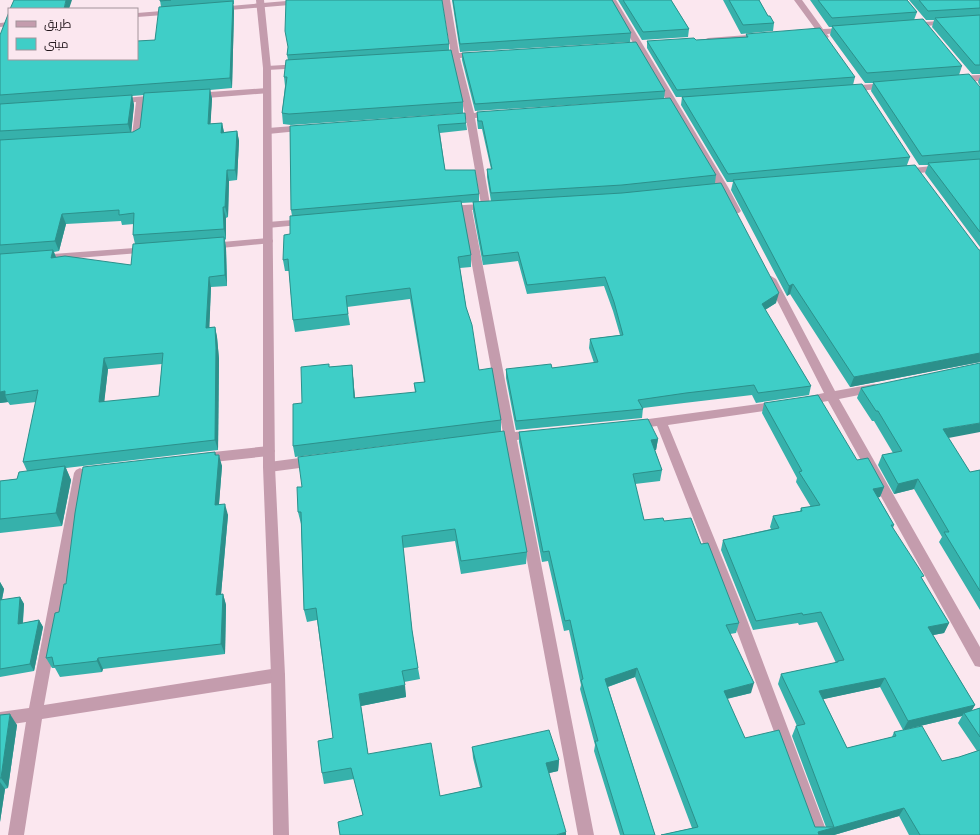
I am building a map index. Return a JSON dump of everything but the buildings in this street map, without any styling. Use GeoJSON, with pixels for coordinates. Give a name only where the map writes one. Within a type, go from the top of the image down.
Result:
{"type":"FeatureCollection","features":[{"type":"Feature","properties":{"kind":"street"},"geometry":{"type":"LineString","coordinates":[[214,10],[259,3],[325,0]]}},
{"type":"Feature","properties":{"kind":"street"},"geometry":{"type":"LineString","coordinates":[[435,210],[490,206],[455,56],[446,0]]}},
{"type":"Feature","properties":{"kind":"street"},"geometry":{"type":"LineString","coordinates":[[612,0],[723,187],[741,222]]}},
{"type":"Feature","properties":{"kind":"street"},"geometry":{"type":"LineString","coordinates":[[798,0],[830,44]]}},
{"type":"Feature","properties":{"kind":"street"},"geometry":{"type":"LineString","coordinates":[[259,3],[267,68],[269,467],[278,675],[281,835]]}},
{"type":"Feature","properties":{"kind":"street"},"geometry":{"type":"LineString","coordinates":[[138,15],[183,12]]}},
{"type":"Feature","properties":{"kind":"street"},"geometry":{"type":"LineString","coordinates":[[899,25],[980,20]]}},
{"type":"Feature","properties":{"kind":"street"},"geometry":{"type":"LineString","coordinates":[[798,33],[852,29]]}},
{"type":"Feature","properties":{"kind":"street"},"geometry":{"type":"LineString","coordinates":[[703,40],[766,36]]}},
{"type":"Feature","properties":{"kind":"street"},"geometry":{"type":"LineString","coordinates":[[424,58],[486,54]]}},
{"type":"Feature","properties":{"kind":"street"},"geometry":{"type":"LineString","coordinates":[[267,68],[306,66]]}},
{"type":"Feature","properties":{"kind":"street"},"geometry":{"type":"LineString","coordinates":[[965,76],[976,88]]}},
{"type":"Feature","properties":{"kind":"street"},"geometry":{"type":"LineString","coordinates":[[945,80],[965,76],[980,78]]}},
{"type":"Feature","properties":{"kind":"street"},"geometry":{"type":"LineString","coordinates":[[838,90],[899,84]]}},
{"type":"Feature","properties":{"kind":"street"},"geometry":{"type":"LineString","coordinates":[[188,96],[267,91]]}},
{"type":"Feature","properties":{"kind":"street"},"geometry":{"type":"LineString","coordinates":[[110,102],[165,98]]}},
{"type":"Feature","properties":{"kind":"street"},"geometry":{"type":"LineString","coordinates":[[121,139],[136,138],[141,100]]}},
{"type":"Feature","properties":{"kind":"street"},"geometry":{"type":"LineString","coordinates":[[439,118],[501,114]]}},
{"type":"Feature","properties":{"kind":"street"},"geometry":{"type":"LineString","coordinates":[[268,131],[314,128]]}},
{"type":"Feature","properties":{"kind":"street"},"geometry":{"type":"LineString","coordinates":[[893,172],[948,167]]}},
{"type":"Feature","properties":{"kind":"street"},"geometry":{"type":"LineString","coordinates":[[466,207],[586,835]]}},
{"type":"Feature","properties":{"kind":"street"},"geometry":{"type":"LineString","coordinates":[[268,226],[316,221]]}},
{"type":"Feature","properties":{"kind":"street"},"geometry":{"type":"LineString","coordinates":[[197,246],[268,241]]}},
{"type":"Feature","properties":{"kind":"street"},"geometry":{"type":"LineString","coordinates":[[32,258],[158,249]]}},
{"type":"Feature","properties":{"kind":"street"},"geometry":{"type":"LineString","coordinates":[[767,271],[832,397],[980,661]]}},
{"type":"Feature","properties":{"kind":"street"},"geometry":{"type":"LineString","coordinates":[[621,426],[661,422],[832,397],[886,386]]}},
{"type":"Feature","properties":{"kind":"street"},"geometry":{"type":"LineString","coordinates":[[661,422],[734,604],[820,835]]}},
{"type":"Feature","properties":{"kind":"street"},"geometry":{"type":"LineString","coordinates":[[479,441],[550,433]]}},
{"type":"Feature","properties":{"kind":"street"},"geometry":{"type":"LineString","coordinates":[[190,460],[269,451]]}},
{"type":"Feature","properties":{"kind":"street"},"geometry":{"type":"LineString","coordinates":[[269,467],[323,460]]}},
{"type":"Feature","properties":{"kind":"street"},"geometry":{"type":"LineString","coordinates":[[65,475],[96,471]]}},
{"type":"Feature","properties":{"kind":"street"},"geometry":{"type":"LineString","coordinates":[[16,835],[35,714],[80,473]]}},
{"type":"Feature","properties":{"kind":"street"},"geometry":{"type":"LineString","coordinates":[[0,719],[278,675]]}}]}
